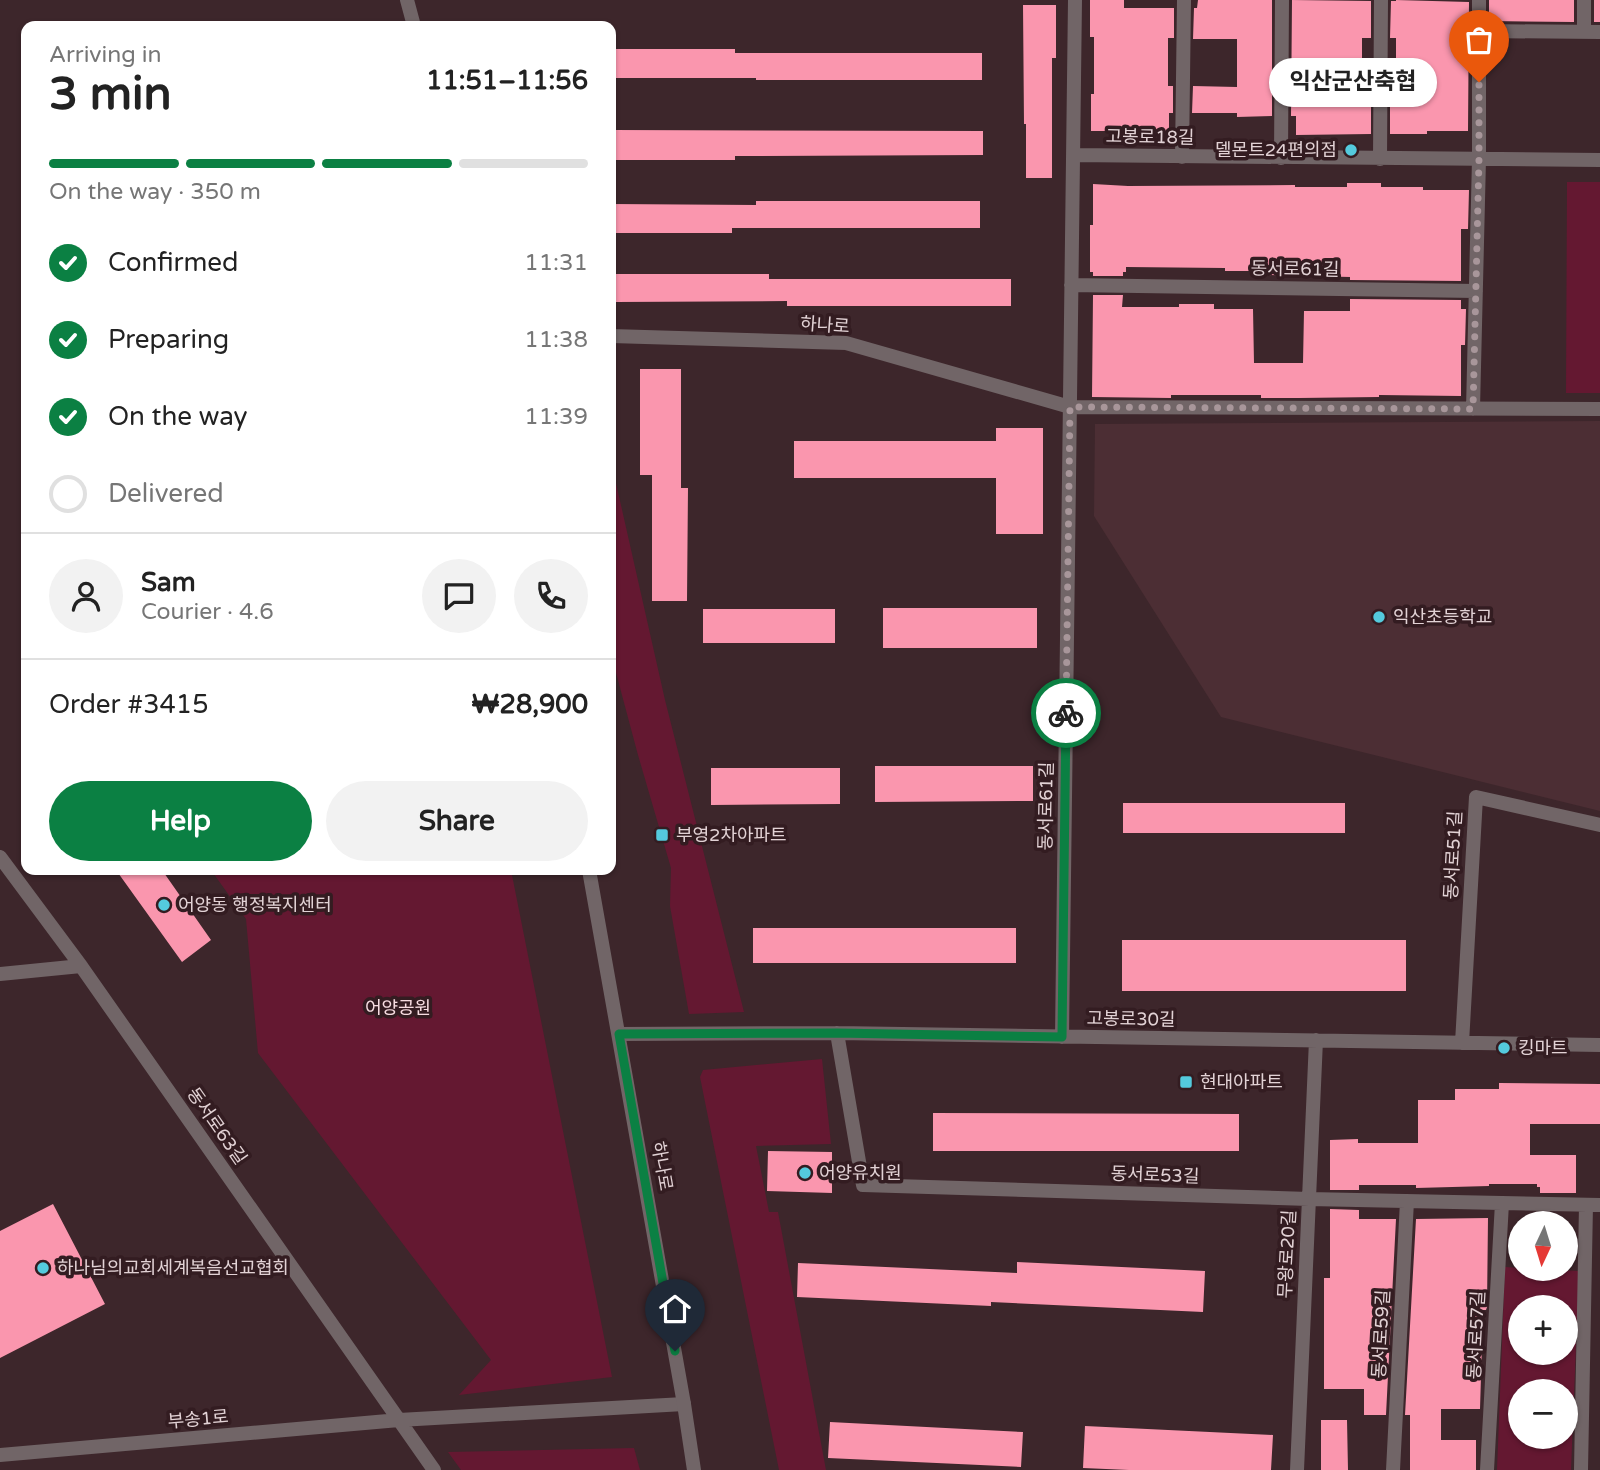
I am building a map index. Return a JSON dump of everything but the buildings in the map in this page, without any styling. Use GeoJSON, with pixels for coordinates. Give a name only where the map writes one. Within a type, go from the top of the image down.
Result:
{"type":"FeatureCollection","features":[{"type":"Feature","properties":{"kind":"street"},"geometry":{"type":"LineString","coordinates":[[407,0],[413,21]]}},
{"type":"Feature","properties":{"kind":"street","name":"동서로61길"},"geometry":{"type":"LineString","coordinates":[[1062,1037],[1075,0]]}},
{"type":"Feature","properties":{"kind":"street"},"geometry":{"type":"LineString","coordinates":[[1182,157],[1184,0]]}},
{"type":"Feature","properties":{"kind":"street"},"geometry":{"type":"LineString","coordinates":[[1281,158],[1282,0]]}},
{"type":"Feature","properties":{"kind":"street"},"geometry":{"type":"LineString","coordinates":[[1380,159],[1381,0]]}},
{"type":"Feature","properties":{"kind":"street"},"geometry":{"type":"LineString","coordinates":[[1473,409],[1479,159],[1479,0]]}},
{"type":"Feature","properties":{"kind":"street"},"geometry":{"type":"LineString","coordinates":[[1584,0],[1584,32]]}},
{"type":"Feature","properties":{"kind":"street"},"geometry":{"type":"LineString","coordinates":[[1479,31],[1600,32]]}},
{"type":"Feature","properties":{"kind":"street","name":"고봉로18길"},"geometry":{"type":"LineString","coordinates":[[1073,155],[1600,160]]}},
{"type":"Feature","properties":{"kind":"street","name":"동서로61길"},"geometry":{"type":"LineString","coordinates":[[1071,285],[1476,291]]}},
{"type":"Feature","properties":{"kind":"street","name":"하나로"},"geometry":{"type":"LineString","coordinates":[[616,336],[846,343],[1070,407]]}},
{"type":"Feature","properties":{"kind":"street"},"geometry":{"type":"LineString","coordinates":[[1070,407],[1600,409]]}},
{"type":"Feature","properties":{"kind":"street","name":"동서로51길"},"geometry":{"type":"LineString","coordinates":[[1462,1043],[1476,797],[1600,825]]}},
{"type":"Feature","properties":{"kind":"street","name":"동서로63길"},"geometry":{"type":"LineString","coordinates":[[0,856],[81,966],[399,1420]]}},
{"type":"Feature","properties":{"kind":"street","name":"하나로"},"geometry":{"type":"LineString","coordinates":[[590,875],[694,1470]]}},
{"type":"Feature","properties":{"kind":"street"},"geometry":{"type":"LineString","coordinates":[[0,974],[81,966]]}},
{"type":"Feature","properties":{"kind":"street","name":"고봉로30길"},"geometry":{"type":"LineString","coordinates":[[619,1034],[837,1033],[1600,1045]]}},
{"type":"Feature","properties":{"kind":"street","name":"동서로53길"},"geometry":{"type":"LineString","coordinates":[[837,1033],[863,1185],[1593,1205]]}},
{"type":"Feature","properties":{"kind":"street","name":"무왕로20길"},"geometry":{"type":"LineString","coordinates":[[1297,1470],[1316,1041]]}},
{"type":"Feature","properties":{"kind":"street","name":"동서로59길"},"geometry":{"type":"LineString","coordinates":[[1394,1470],[1407,1201]]}},
{"type":"Feature","properties":{"kind":"street","name":"동서로57길"},"geometry":{"type":"LineString","coordinates":[[1487,1470],[1502,1203]]}},
{"type":"Feature","properties":{"kind":"street"},"geometry":{"type":"LineString","coordinates":[[1581,1470],[1593,1205]]}},
{"type":"Feature","properties":{"kind":"street","name":"부송1로"},"geometry":{"type":"LineString","coordinates":[[0,1455],[399,1420],[684,1404]]}},
{"type":"Feature","properties":{"kind":"street"},"geometry":{"type":"LineString","coordinates":[[399,1420],[434,1470]]}},
{"type":"Feature","properties":{"kind":"shaded area","name":"익산초등학교"},"geometry":{"type":"Polygon","coordinates":[[[1600,421],[1600,811],[1221,717],[1094,516],[1095,424],[1600,421]]]}},
{"type":"Feature","properties":{"kind":"green space"},"geometry":{"type":"Polygon","coordinates":[[[1567,182],[1600,182],[1600,393],[1566,393],[1567,182]]]}},
{"type":"Feature","properties":{"kind":"green space"},"geometry":{"type":"Polygon","coordinates":[[[616,483],[665,700],[744,1012],[689,1014],[670,906],[671,868],[616,673],[616,483]]]}},
{"type":"Feature","properties":{"kind":"green space","name":"어양공원"},"geometry":{"type":"Polygon","coordinates":[[[215,875],[512,875],[612,1377],[459,1395],[491,1360],[258,1053],[246,919],[215,875]]]}},
{"type":"Feature","properties":{"kind":"green space"},"geometry":{"type":"Polygon","coordinates":[[[822,1059],[831,1144],[756,1146],[769,1212],[778,1212],[826,1470],[779,1470],[700,1077],[703,1070],[822,1059]]]}},
{"type":"Feature","properties":{"kind":"green space"},"geometry":{"type":"Polygon","coordinates":[[[1505,1267],[1508,1267],[1508,1281],[1578,1281],[1579,1271],[1578,1296],[1508,1295],[1508,1365],[1575,1365],[1575,1379],[1508,1379],[1508,1449],[1572,1449],[1571,1470],[1497,1470],[1505,1267]]]}},
{"type":"Feature","properties":{"kind":"green space"},"geometry":{"type":"Polygon","coordinates":[[[634,1448],[640,1470],[461,1470],[448,1452],[634,1448]]]}},
{"type":"Feature","properties":{"kind":"way so far"},"geometry":{"type":"LineString","coordinates":[[1066,713],[1070,407],[1473,409],[1479,82]]}},
{"type":"Feature","properties":{"kind":"place","name":"익산군산축협"},"geometry":{"type":"Point","coordinates":[1479,82]}},
{"type":"Feature","properties":{"kind":"place","name":"델몬트24편의점"},"geometry":{"type":"Point","coordinates":[1351,150]}},
{"type":"Feature","properties":{"kind":"place","name":"익산초등학교"},"geometry":{"type":"Point","coordinates":[1379,617]}},
{"type":"Feature","properties":{"kind":"place","name":"부영2차아파트"},"geometry":{"type":"Point","coordinates":[662,835]}},
{"type":"Feature","properties":{"kind":"place","name":"어양동 행정복지센터"},"geometry":{"type":"Point","coordinates":[164,905]}},
{"type":"Feature","properties":{"kind":"place","name":"킹마트"},"geometry":{"type":"Point","coordinates":[1504,1048]}},
{"type":"Feature","properties":{"kind":"place","name":"현대아파트"},"geometry":{"type":"Point","coordinates":[1186,1082]}},
{"type":"Feature","properties":{"kind":"place","name":"어양유치원"},"geometry":{"type":"Point","coordinates":[805,1173]}},
{"type":"Feature","properties":{"kind":"place","name":"하나님의교회세계복음선교협회"},"geometry":{"type":"Point","coordinates":[43,1268]}},
{"type":"Feature","properties":{"kind":"route"},"geometry":{"type":"LineString","coordinates":[[675,1351],[619,1034],[837,1033],[1062,1037],[1066,713]]}}]}
